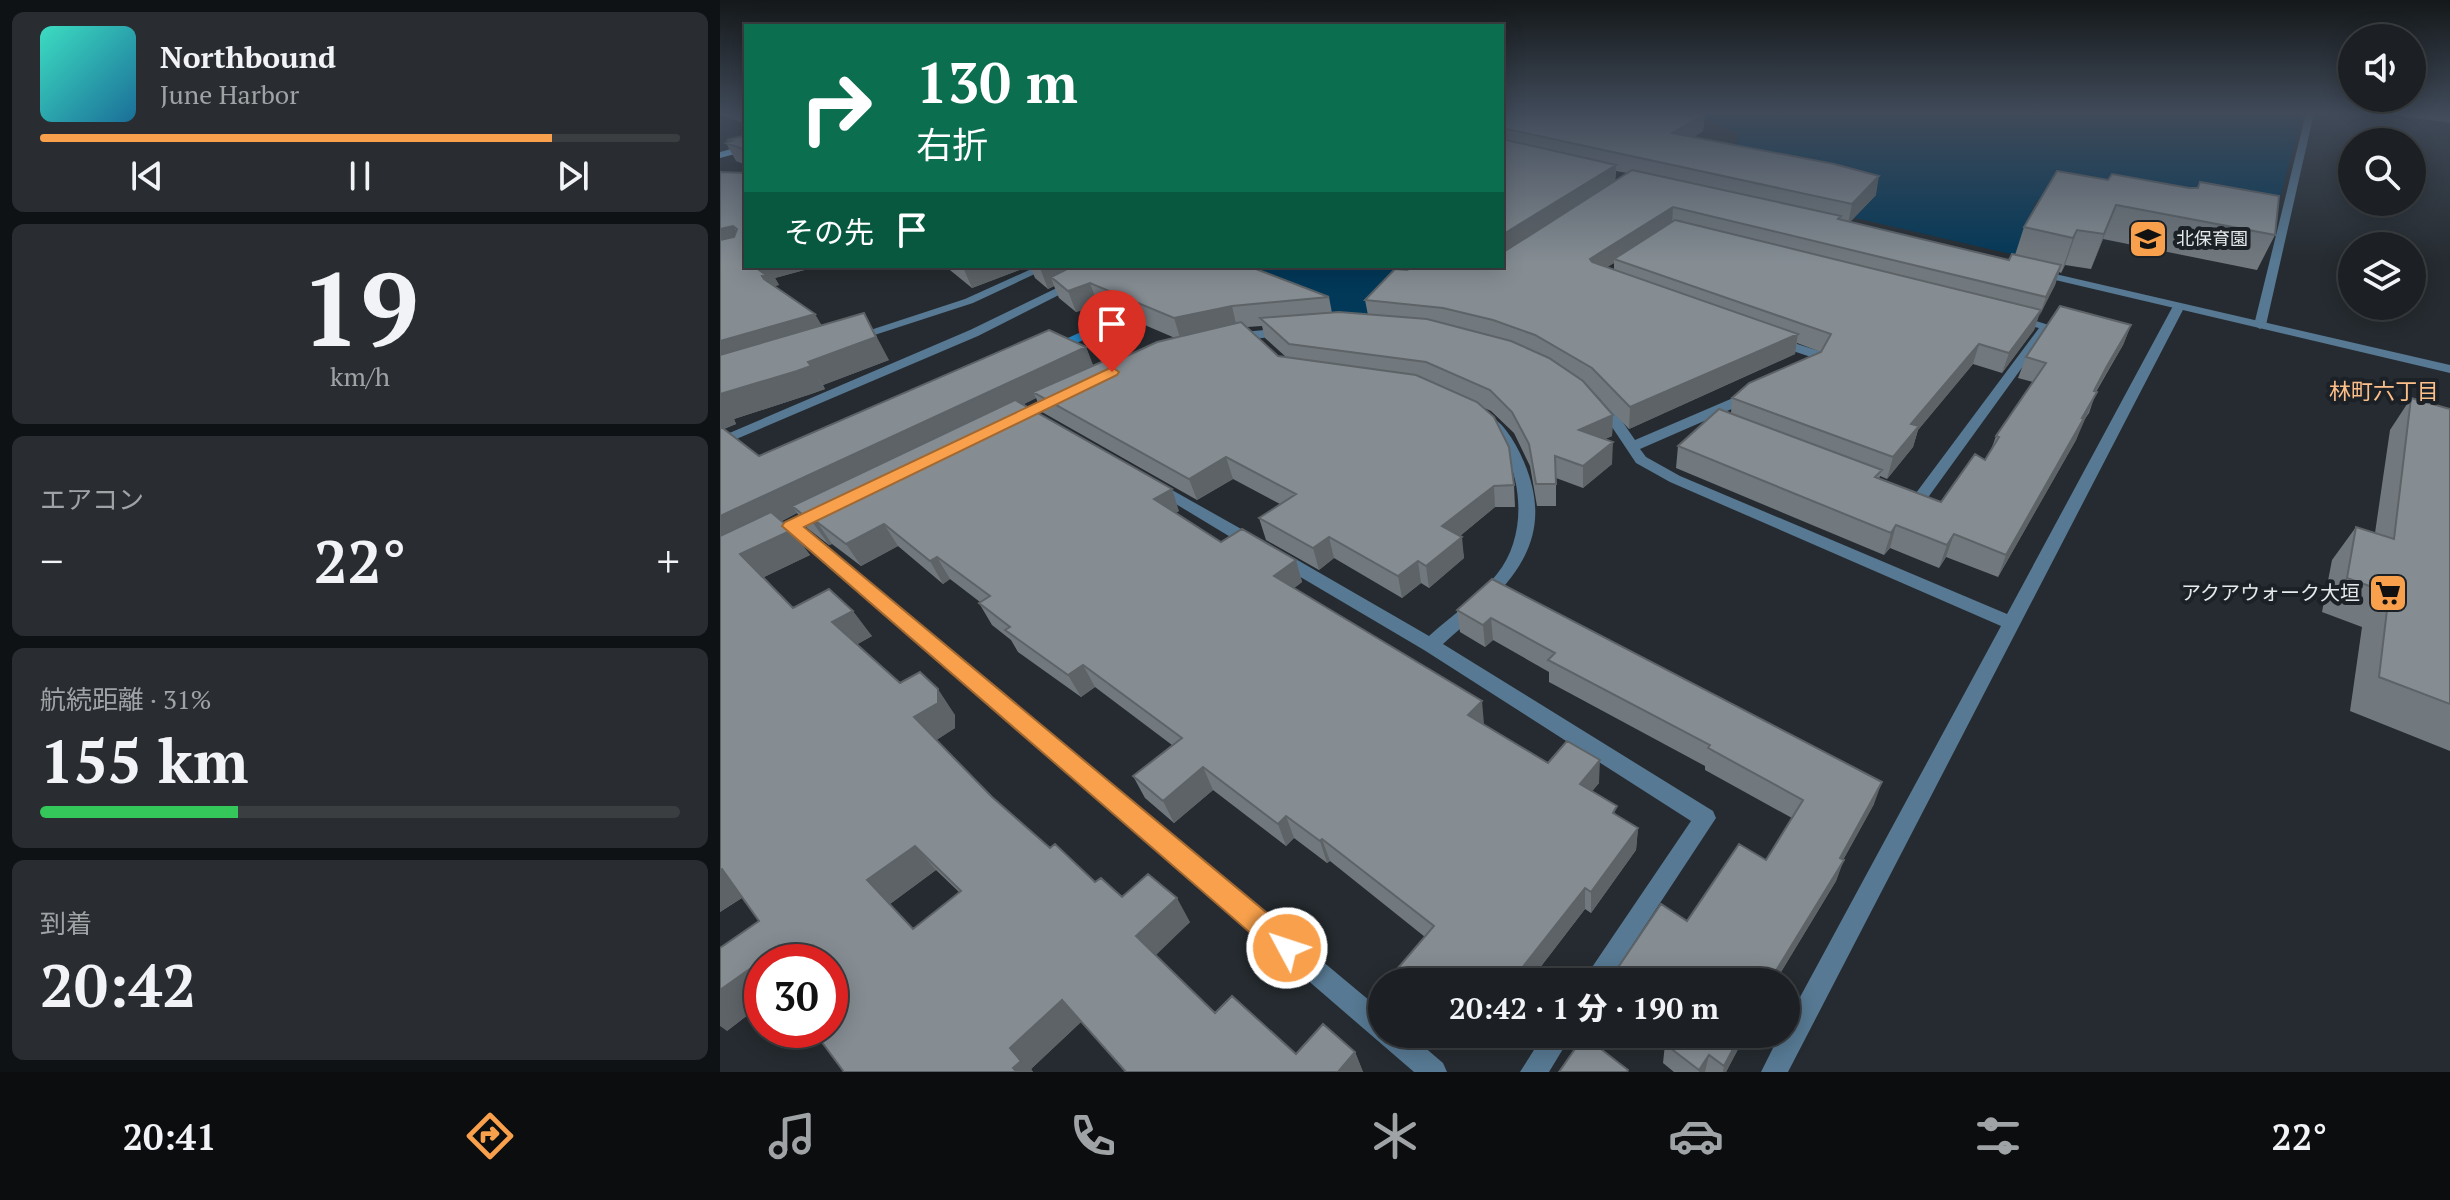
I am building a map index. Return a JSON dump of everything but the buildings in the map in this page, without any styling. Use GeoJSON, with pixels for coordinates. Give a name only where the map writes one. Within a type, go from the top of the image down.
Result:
{"type":"FeatureCollection","features":[{"type":"Feature","properties":{"kind":"street"},"geometry":{"type":"LineString","coordinates":[[2260,325],[2298,163]]}},
{"type":"Feature","properties":{"kind":"street"},"geometry":{"type":"LineString","coordinates":[[833,343],[969,301],[1043,268]]}},
{"type":"Feature","properties":{"kind":"street"},"geometry":{"type":"LineString","coordinates":[[720,442],[933,352],[1107,268]]}},
{"type":"Feature","properties":{"kind":"street"},"geometry":{"type":"LineString","coordinates":[[2030,271],[2450,369]]}},
{"type":"Feature","properties":{"kind":"street"},"geometry":{"type":"LineString","coordinates":[[1774,1072],[2179,306]]}},
{"type":"Feature","properties":{"kind":"street"},"geometry":{"type":"LineString","coordinates":[[1891,488],[1919,500],[2046,326],[2001,315]]}},
{"type":"Feature","properties":{"kind":"street"},"geometry":{"type":"LineString","coordinates":[[1213,342],[1257,341],[1307,330]]}},
{"type":"Feature","properties":{"kind":"street"},"geometry":{"type":"LineString","coordinates":[[1759,335],[1818,355],[1812,366],[1799,373]]}},
{"type":"Feature","properties":{"kind":"street"},"geometry":{"type":"LineString","coordinates":[[1632,447],[1759,391]]}},
{"type":"Feature","properties":{"kind":"street"},"geometry":{"type":"LineString","coordinates":[[1590,395],[1617,424],[1641,460],[1675,479],[2011,623]]}},
{"type":"Feature","properties":{"kind":"street"},"geometry":{"type":"LineString","coordinates":[[1430,645],[1506,575],[1527,533],[1526,496],[1520,467],[1504,434],[1475,412]]}},
{"type":"Feature","properties":{"kind":"street"},"geometry":{"type":"LineString","coordinates":[[1705,417],[1719,422]]}},
{"type":"Feature","properties":{"kind":"street"},"geometry":{"type":"LineString","coordinates":[[1134,474],[1430,645],[1705,818],[1603,968]]}},
{"type":"Feature","properties":{"kind":"street"},"geometry":{"type":"LineString","coordinates":[[763,540],[833,506]]}},
{"type":"Feature","properties":{"kind":"street"},"geometry":{"type":"LineString","coordinates":[[791,526],[1368,1016]]}},
{"type":"Feature","properties":{"kind":"street"},"geometry":{"type":"LineString","coordinates":[[1406,1048],[1434,1072]]}},
{"type":"Feature","properties":{"kind":"street"},"geometry":{"type":"LineString","coordinates":[[1533,1072],[1549,1048]]}},
{"type":"Feature","properties":{"kind":"shaded area"},"geometry":{"type":"Polygon","coordinates":[[[1735,163],[2289,163],[2272,227],[2164,221],[2036,201],[2015,255],[1838,214],[1735,163]]]}},
{"type":"Feature","properties":{"kind":"shaded area"},"geometry":{"type":"Polygon","coordinates":[[[1238,268],[1415,268],[1360,323],[1323,323],[1238,268]]]}},
{"type":"Feature","properties":{"kind":"waterway"},"geometry":{"type":"LineString","coordinates":[[1058,347],[1137,311]]}},
{"type":"Feature","properties":{"kind":"place","name":"北保育園"},"geometry":{"type":"Point","coordinates":[2148,239]}},
{"type":"Feature","properties":{"kind":"place","name":"アクアウォーク大垣"},"geometry":{"type":"Point","coordinates":[2388,593]}},
{"type":"Feature","properties":{"kind":"district","name":"林町六丁目"},"geometry":{"type":"Point","coordinates":[2384,391]}},
{"type":"Feature","properties":{"kind":"route"},"geometry":{"type":"LineString","coordinates":[[1112,372],[791,526],[1287,948]]}}]}
